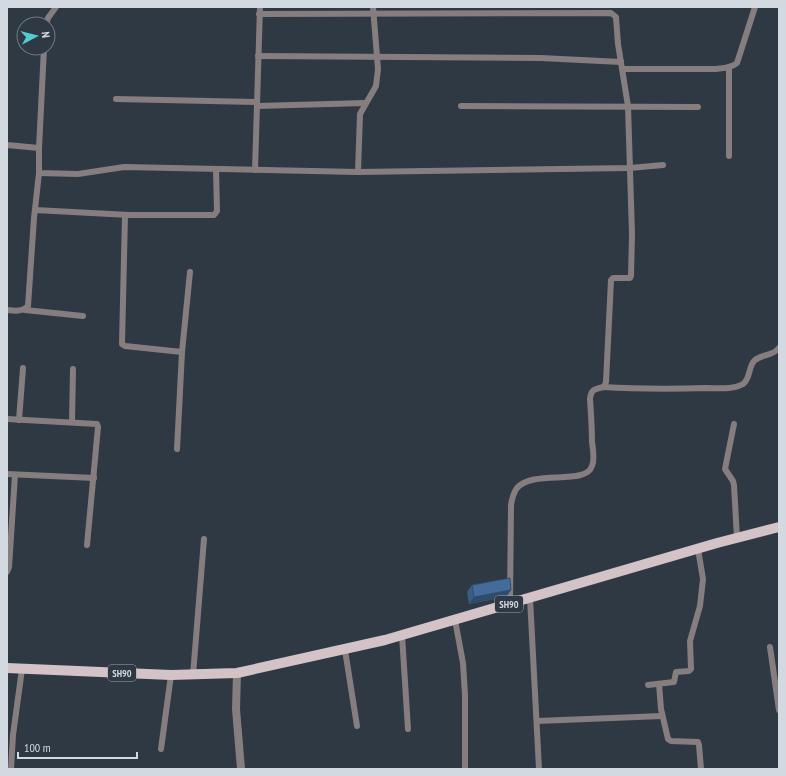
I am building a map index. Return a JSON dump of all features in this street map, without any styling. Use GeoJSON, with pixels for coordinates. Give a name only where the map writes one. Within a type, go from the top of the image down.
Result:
{"type":"FeatureCollection","features":[{"type":"Feature","properties":{"kind":"main road","name":"SH90"},"geometry":{"type":"LineString","coordinates":[[7,668],[171,675],[237,673],[344,650],[402,635],[736,538],[779,527]]}},
{"type":"Feature","properties":{"kind":"street"},"geometry":{"type":"LineString","coordinates":[[49,16],[56,7]]}},
{"type":"Feature","properties":{"kind":"street"},"geometry":{"type":"LineString","coordinates":[[255,170],[260,7]]}},
{"type":"Feature","properties":{"kind":"street"},"geometry":{"type":"LineString","coordinates":[[358,172],[358,120],[365,103],[376,86],[378,69],[373,7]]}},
{"type":"Feature","properties":{"kind":"street"},"geometry":{"type":"LineString","coordinates":[[622,69],[729,68],[737,63],[755,7]]}},
{"type":"Feature","properties":{"kind":"street"},"geometry":{"type":"LineString","coordinates":[[259,14],[611,13],[614,15],[616,19],[628,106],[632,234],[631,276],[630,278],[613,278],[611,280],[606,382],[603,388]]}},
{"type":"Feature","properties":{"kind":"street"},"geometry":{"type":"LineString","coordinates":[[25,310],[28,306],[29,300],[39,173],[44,56]]}},
{"type":"Feature","properties":{"kind":"street"},"geometry":{"type":"LineString","coordinates":[[258,56],[541,58],[621,62]]}},
{"type":"Feature","properties":{"kind":"street"},"geometry":{"type":"LineString","coordinates":[[728,156],[729,68]]}},
{"type":"Feature","properties":{"kind":"street"},"geometry":{"type":"LineString","coordinates":[[116,100],[257,104],[365,103]]}},
{"type":"Feature","properties":{"kind":"street"},"geometry":{"type":"LineString","coordinates":[[461,106],[698,107]]}},
{"type":"Feature","properties":{"kind":"street"},"geometry":{"type":"LineString","coordinates":[[7,145],[39,148]]}},
{"type":"Feature","properties":{"kind":"street"},"geometry":{"type":"LineString","coordinates":[[39,173],[78,174],[124,167],[358,172],[630,168],[663,165]]}},
{"type":"Feature","properties":{"kind":"street"},"geometry":{"type":"LineString","coordinates":[[35,210],[125,215],[171,216],[216,214],[216,169]]}},
{"type":"Feature","properties":{"kind":"street"},"geometry":{"type":"LineString","coordinates":[[125,215],[122,344],[125,346],[182,352]]}},
{"type":"Feature","properties":{"kind":"street"},"geometry":{"type":"LineString","coordinates":[[177,449],[182,352],[190,272]]}},
{"type":"Feature","properties":{"kind":"street"},"geometry":{"type":"LineString","coordinates":[[7,310],[25,310],[82,316]]}},
{"type":"Feature","properties":{"kind":"street"},"geometry":{"type":"LineString","coordinates":[[510,604],[512,496],[516,489],[526,481],[540,478],[577,476],[588,473],[591,470],[593,459],[591,394],[594,389],[675,389],[739,386],[748,378],[752,365],[757,359],[772,354],[779,348]]}},
{"type":"Feature","properties":{"kind":"street"},"geometry":{"type":"LineString","coordinates":[[19,420],[23,368]]}},
{"type":"Feature","properties":{"kind":"street"},"geometry":{"type":"LineString","coordinates":[[72,422],[73,369]]}},
{"type":"Feature","properties":{"kind":"street"},"geometry":{"type":"LineString","coordinates":[[7,419],[96,423],[98,425],[87,545]]}},
{"type":"Feature","properties":{"kind":"street"},"geometry":{"type":"LineString","coordinates":[[734,424],[725,469],[734,485],[736,538]]}},
{"type":"Feature","properties":{"kind":"street"},"geometry":{"type":"LineString","coordinates":[[7,474],[94,478]]}},
{"type":"Feature","properties":{"kind":"street"},"geometry":{"type":"LineString","coordinates":[[7,572],[10,567],[16,475]]}},
{"type":"Feature","properties":{"kind":"street"},"geometry":{"type":"LineString","coordinates":[[193,675],[204,539]]}},
{"type":"Feature","properties":{"kind":"street"},"geometry":{"type":"LineString","coordinates":[[648,685],[674,682],[676,672],[689,671],[692,669],[690,641],[700,606],[703,579],[698,549]]}},
{"type":"Feature","properties":{"kind":"street"},"geometry":{"type":"LineString","coordinates":[[530,598],[539,769]]}},
{"type":"Feature","properties":{"kind":"street"},"geometry":{"type":"LineString","coordinates":[[455,620],[463,663],[465,769]]}},
{"type":"Feature","properties":{"kind":"street"},"geometry":{"type":"LineString","coordinates":[[402,635],[408,729]]}},
{"type":"Feature","properties":{"kind":"street"},"geometry":{"type":"LineString","coordinates":[[770,647],[779,710]]}},
{"type":"Feature","properties":{"kind":"street"},"geometry":{"type":"LineString","coordinates":[[344,650],[357,726]]}},
{"type":"Feature","properties":{"kind":"street"},"geometry":{"type":"LineString","coordinates":[[11,769],[13,735],[22,669]]}},
{"type":"Feature","properties":{"kind":"street"},"geometry":{"type":"LineString","coordinates":[[237,673],[236,709],[241,769]]}},
{"type":"Feature","properties":{"kind":"street"},"geometry":{"type":"LineString","coordinates":[[161,749],[171,675]]}},
{"type":"Feature","properties":{"kind":"street"},"geometry":{"type":"LineString","coordinates":[[659,684],[662,716],[669,740],[696,741],[699,743],[700,769]]}},
{"type":"Feature","properties":{"kind":"street"},"geometry":{"type":"LineString","coordinates":[[536,721],[662,716]]}},
{"type":"Feature","properties":{"kind":"building"},"geometry":{"type":"Polygon","coordinates":[[[510,578],[511,590],[474,597],[472,585],[510,578]]]}}]}
